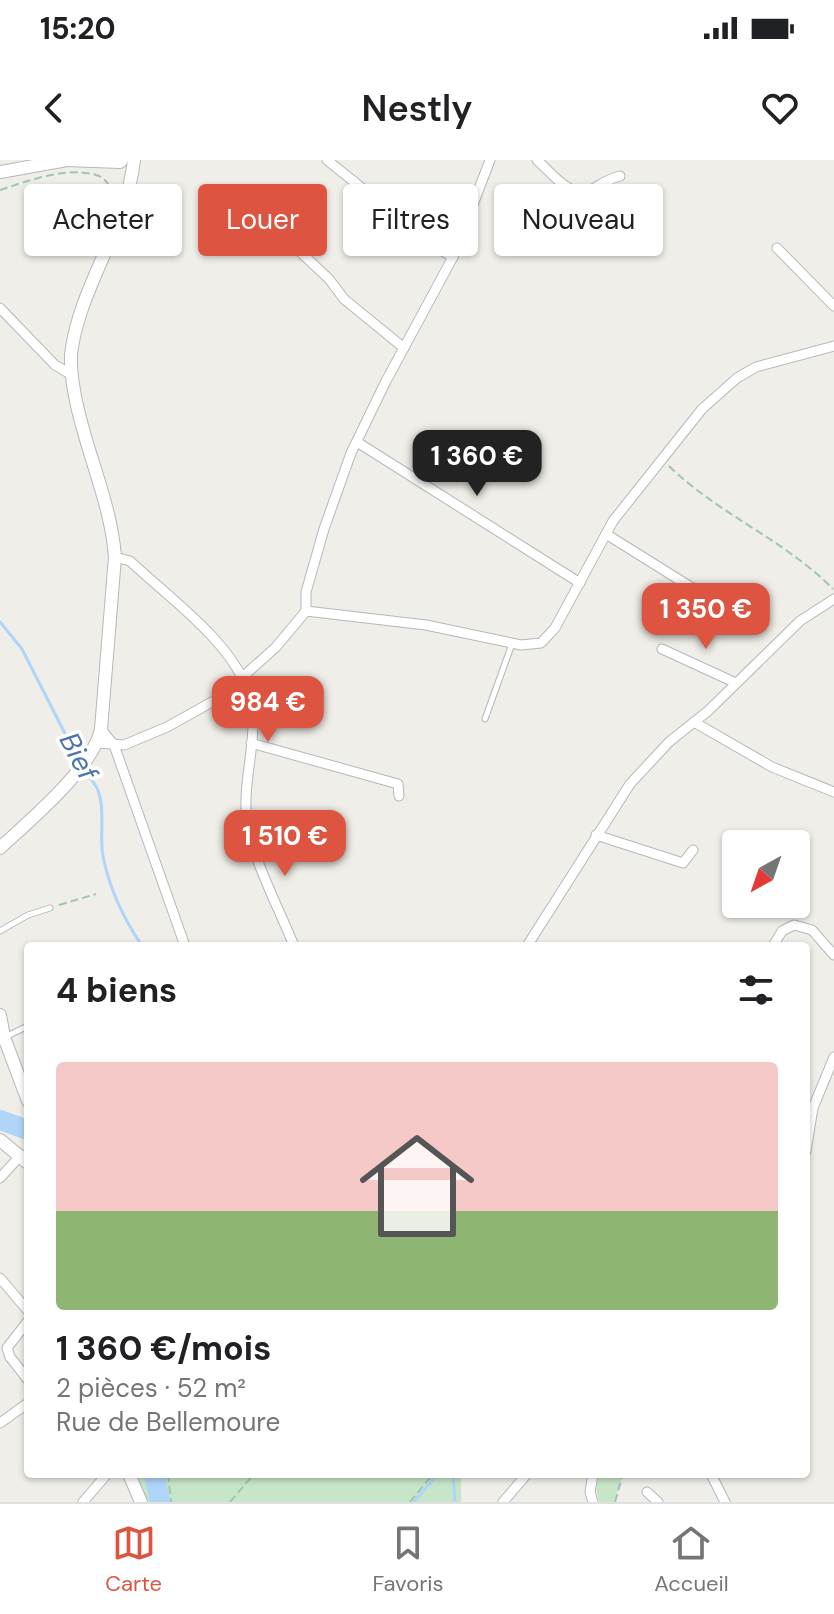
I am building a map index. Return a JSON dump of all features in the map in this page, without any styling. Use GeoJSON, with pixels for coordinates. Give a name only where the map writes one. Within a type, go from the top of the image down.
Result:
{"type":"FeatureCollection","features":[{"type":"Feature","properties":{"kind":"street"},"geometry":{"type":"LineString","coordinates":[[0,172],[67,160],[121,161],[127,184]]}},
{"type":"Feature","properties":{"kind":"street"},"geometry":{"type":"LineString","coordinates":[[129,184],[134,160]]}},
{"type":"Feature","properties":{"kind":"street"},"geometry":{"type":"LineString","coordinates":[[327,160],[434,246],[453,257]]}},
{"type":"Feature","properties":{"kind":"street"},"geometry":{"type":"LineString","coordinates":[[98,743],[124,745],[167,727],[219,698],[276,647],[306,611],[306,592],[324,529],[357,442],[453,257],[490,160]]}},
{"type":"Feature","properties":{"kind":"street"},"geometry":{"type":"LineString","coordinates":[[537,160],[572,192],[582,193],[603,180],[620,176]]}},
{"type":"Feature","properties":{"kind":"street"},"geometry":{"type":"LineString","coordinates":[[777,248],[834,306]]}},
{"type":"Feature","properties":{"kind":"street"},"geometry":{"type":"LineString","coordinates":[[0,848],[76,773],[98,743],[101,729],[115,557],[113,537],[80,425],[71,347],[104,256]]}},
{"type":"Feature","properties":{"kind":"street"},"geometry":{"type":"LineString","coordinates":[[305,256],[329,279],[344,299],[404,348]]}},
{"type":"Feature","properties":{"kind":"street"},"geometry":{"type":"LineString","coordinates":[[0,308],[55,365],[72,375]]}},
{"type":"Feature","properties":{"kind":"street"},"geometry":{"type":"LineString","coordinates":[[306,611],[426,625],[512,644],[534,645],[548,638],[613,521],[702,409],[737,378],[756,367],[834,346]]}},
{"type":"Feature","properties":{"kind":"street"},"geometry":{"type":"LineString","coordinates":[[357,442],[580,583]]}},
{"type":"Feature","properties":{"kind":"street"},"geometry":{"type":"LineString","coordinates":[[606,534],[718,604]]}},
{"type":"Feature","properties":{"kind":"street"},"geometry":{"type":"LineString","coordinates":[[115,557],[130,561],[225,649],[249,693],[253,713],[246,803],[251,838],[292,942]]}},
{"type":"Feature","properties":{"kind":"street"},"geometry":{"type":"LineString","coordinates":[[529,942],[630,784],[669,742],[800,621],[834,599]]}},
{"type":"Feature","properties":{"kind":"street"},"geometry":{"type":"LineString","coordinates":[[662,649],[736,683]]}},
{"type":"Feature","properties":{"kind":"street"},"geometry":{"type":"LineString","coordinates":[[694,722],[772,767],[834,792]]}},
{"type":"Feature","properties":{"kind":"street"},"geometry":{"type":"LineString","coordinates":[[101,729],[114,745],[184,942]]}},
{"type":"Feature","properties":{"kind":"street"},"geometry":{"type":"LineString","coordinates":[[251,743],[398,784],[399,796]]}},
{"type":"Feature","properties":{"kind":"street"},"geometry":{"type":"LineString","coordinates":[[596,835],[683,863],[693,850]]}},
{"type":"Feature","properties":{"kind":"street"},"geometry":{"type":"LineString","coordinates":[[775,942],[782,931],[794,925],[812,930],[834,955]]}},
{"type":"Feature","properties":{"kind":"street"},"geometry":{"type":"LineString","coordinates":[[0,1015],[4,1045],[24,1076]]}},
{"type":"Feature","properties":{"kind":"street"},"geometry":{"type":"LineString","coordinates":[[810,1126],[813,1108],[834,1057]]}},
{"type":"Feature","properties":{"kind":"street"},"geometry":{"type":"LineString","coordinates":[[0,1140],[24,1153]]}},
{"type":"Feature","properties":{"kind":"street"},"geometry":{"type":"LineString","coordinates":[[0,1178],[24,1156]]}},
{"type":"Feature","properties":{"kind":"street"},"geometry":{"type":"LineString","coordinates":[[0,1278],[24,1306]]}},
{"type":"Feature","properties":{"kind":"street"},"geometry":{"type":"LineString","coordinates":[[24,1326],[7,1348],[24,1375]]}},
{"type":"Feature","properties":{"kind":"street"},"geometry":{"type":"LineString","coordinates":[[0,1423],[24,1406]]}},
{"type":"Feature","properties":{"kind":"street"},"geometry":{"type":"LineString","coordinates":[[83,1502],[104,1478]]}},
{"type":"Feature","properties":{"kind":"street"},"geometry":{"type":"LineString","coordinates":[[130,1478],[135,1499]]}},
{"type":"Feature","properties":{"kind":"street"},"geometry":{"type":"LineString","coordinates":[[503,1502],[524,1478]]}},
{"type":"Feature","properties":{"kind":"street"},"geometry":{"type":"LineString","coordinates":[[592,1478],[590,1492],[593,1502]]}},
{"type":"Feature","properties":{"kind":"street"},"geometry":{"type":"LineString","coordinates":[[713,1478],[725,1502]]}},
{"type":"Feature","properties":{"kind":"street"},"geometry":{"type":"LineString","coordinates":[[647,1492],[658,1502]]}},
{"type":"Feature","properties":{"kind":"lane"},"geometry":{"type":"LineString","coordinates":[[485,719],[512,644]]}},
{"type":"Feature","properties":{"kind":"lane"},"geometry":{"type":"LineString","coordinates":[[0,931],[28,915],[50,908]]}},
{"type":"Feature","properties":{"kind":"lane"},"geometry":{"type":"LineString","coordinates":[[4,1045],[24,1029]]}},
{"type":"Feature","properties":{"kind":"path"},"geometry":{"type":"LineString","coordinates":[[0,190],[30,179],[65,173],[98,175],[108,184]]}},
{"type":"Feature","properties":{"kind":"path"},"geometry":{"type":"LineString","coordinates":[[661,458],[688,485],[798,559],[834,590]]}},
{"type":"Feature","properties":{"kind":"path"},"geometry":{"type":"LineString","coordinates":[[50,908],[96,894]]}},
{"type":"Feature","properties":{"kind":"path"},"geometry":{"type":"LineString","coordinates":[[168,1478],[171,1502]]}},
{"type":"Feature","properties":{"kind":"path"},"geometry":{"type":"LineString","coordinates":[[230,1502],[251,1478]]}},
{"type":"Feature","properties":{"kind":"path"},"geometry":{"type":"LineString","coordinates":[[410,1502],[430,1478]]}},
{"type":"Feature","properties":{"kind":"path"},"geometry":{"type":"LineString","coordinates":[[615,1502],[622,1478]]}},
{"type":"Feature","properties":{"kind":"green space"},"geometry":{"type":"Polygon","coordinates":[[[138,1478],[461,1478],[461,1502],[147,1502],[138,1478]]]}},
{"type":"Feature","properties":{"kind":"green space"},"geometry":{"type":"Polygon","coordinates":[[[598,1478],[622,1478],[614,1502],[599,1502],[596,1488],[598,1478]]]}},
{"type":"Feature","properties":{"kind":"waterway","name":"Bief"},"geometry":{"type":"LineString","coordinates":[[0,622],[22,649],[79,761]]}},
{"type":"Feature","properties":{"kind":"waterway","name":"Bief"},"geometry":{"type":"LineString","coordinates":[[83,768],[100,796],[102,848],[109,880],[123,914],[140,942]]}},
{"type":"Feature","properties":{"kind":"waterway"},"geometry":{"type":"LineString","coordinates":[[0,1120],[24,1129]]}},
{"type":"Feature","properties":{"kind":"waterway"},"geometry":{"type":"LineString","coordinates":[[155,1478],[160,1502]]}},
{"type":"Feature","properties":{"kind":"waterway"},"geometry":{"type":"LineString","coordinates":[[414,1502],[435,1478]]}},
{"type":"Feature","properties":{"kind":"waterway"},"geometry":{"type":"LineString","coordinates":[[453,1478],[455,1502]]}}]}
